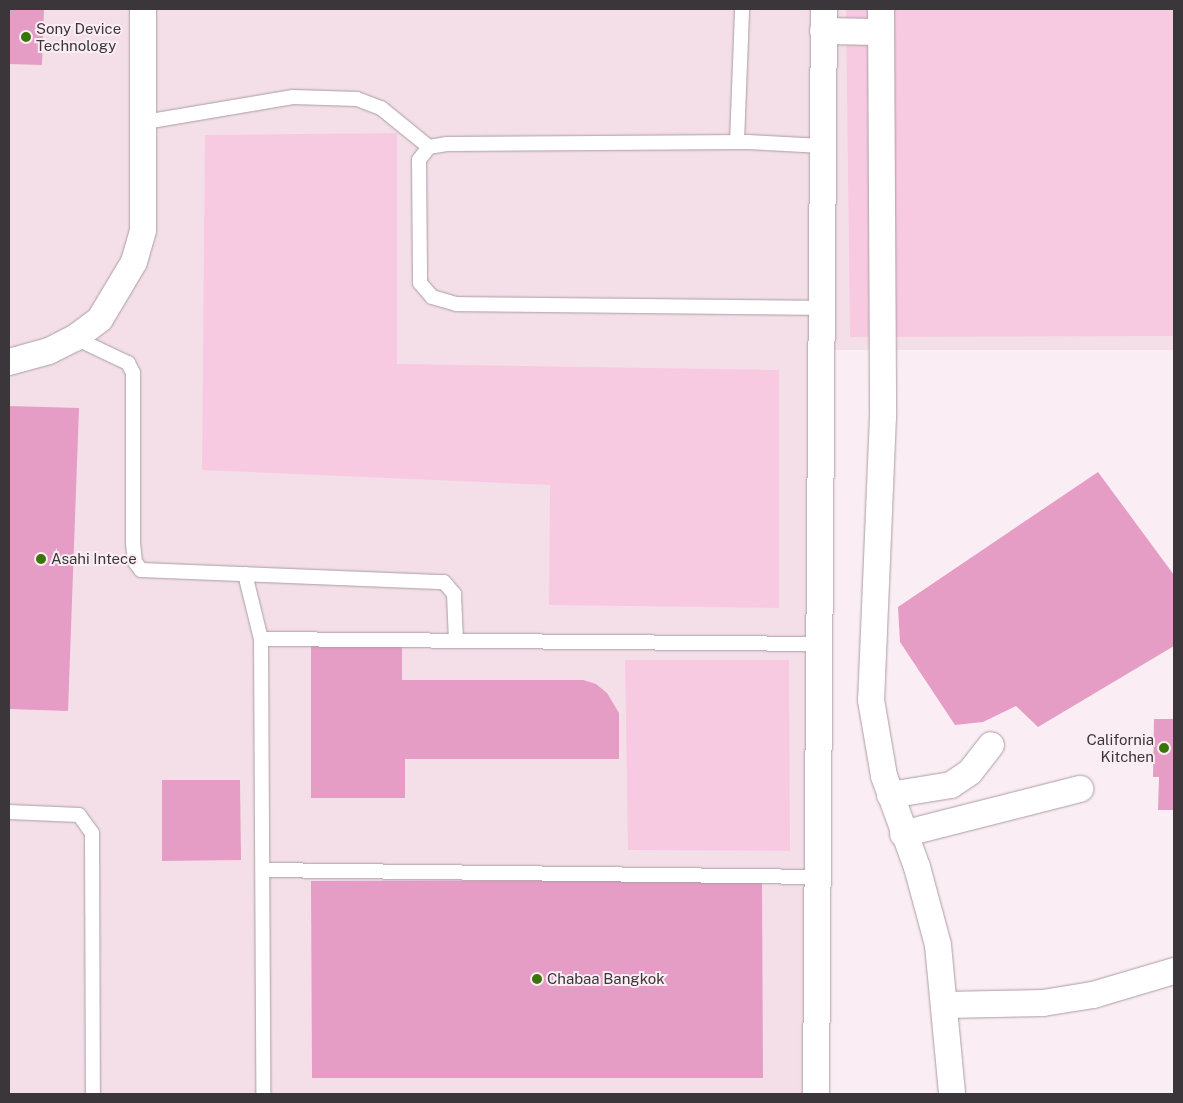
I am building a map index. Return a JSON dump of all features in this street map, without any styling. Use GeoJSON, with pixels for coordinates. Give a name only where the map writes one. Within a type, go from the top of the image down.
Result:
{"type":"FeatureCollection","features":[{"type":"Feature","properties":{"kind":"street"},"geometry":{"type":"LineString","coordinates":[[9,362],[48,351],[75,338],[100,319],[134,262],[143,230],[143,9]]}},
{"type":"Feature","properties":{"kind":"street"},"geometry":{"type":"LineString","coordinates":[[816,1094],[824,308],[822,146],[824,20],[880,21],[883,416],[871,700],[876,742],[890,795],[903,834],[917,867],[938,945],[952,1094]]}},
{"type":"Feature","properties":{"kind":"street"},"geometry":{"type":"LineString","coordinates":[[890,795],[951,785],[970,772],[990,745]]}},
{"type":"Feature","properties":{"kind":"street"},"geometry":{"type":"LineString","coordinates":[[903,834],[1080,789]]}},
{"type":"Feature","properties":{"kind":"street"},"geometry":{"type":"LineString","coordinates":[[945,1006],[1044,1002],[1093,996],[1173,976]]}},
{"type":"Feature","properties":{"kind":"lane"},"geometry":{"type":"LineString","coordinates":[[742,9],[742,142]]}},
{"type":"Feature","properties":{"kind":"lane"},"geometry":{"type":"LineString","coordinates":[[144,122],[293,98],[357,99],[381,108],[429,148]]}},
{"type":"Feature","properties":{"kind":"lane"},"geometry":{"type":"LineString","coordinates":[[822,146],[742,142],[447,144],[429,148],[419,160],[420,283],[432,298],[456,304],[741,305],[824,308]]}},
{"type":"Feature","properties":{"kind":"lane"},"geometry":{"type":"LineString","coordinates":[[75,338],[128,363],[133,373],[135,562],[141,570],[444,582],[454,594],[456,641]]}},
{"type":"Feature","properties":{"kind":"lane"},"geometry":{"type":"LineString","coordinates":[[245,574],[260,639],[263,1094]]}},
{"type":"Feature","properties":{"kind":"lane"},"geometry":{"type":"LineString","coordinates":[[260,639],[821,644]]}},
{"type":"Feature","properties":{"kind":"lane"},"geometry":{"type":"LineString","coordinates":[[9,812],[80,816],[92,832],[93,1094]]}},
{"type":"Feature","properties":{"kind":"lane"},"geometry":{"type":"LineString","coordinates":[[263,870],[818,877]]}},
{"type":"Feature","properties":{"kind":"shaded area"},"geometry":{"type":"Polygon","coordinates":[[[9,9],[1174,9],[1174,350],[834,350],[826,1094],[9,1094],[9,9]]]}},
{"type":"Feature","properties":{"kind":"shaded area"},"geometry":{"type":"Polygon","coordinates":[[[846,9],[1174,9],[1174,336],[850,337],[846,9]]]}},
{"type":"Feature","properties":{"kind":"shaded area"},"geometry":{"type":"Polygon","coordinates":[[[397,133],[397,364],[779,370],[779,608],[549,605],[550,485],[202,470],[205,135],[397,133]]]}},
{"type":"Feature","properties":{"kind":"shaded area"},"geometry":{"type":"Polygon","coordinates":[[[625,660],[789,660],[790,851],[628,850],[625,660]]]}},
{"type":"Feature","properties":{"kind":"building","name":"Sony Device Technology"},"geometry":{"type":"Polygon","coordinates":[[[9,9],[44,9],[42,65],[9,64],[9,9]]]}},
{"type":"Feature","properties":{"kind":"building","name":"Asahi Intece"},"geometry":{"type":"Polygon","coordinates":[[[9,406],[79,408],[68,711],[9,709],[9,406]]]}},
{"type":"Feature","properties":{"kind":"building"},"geometry":{"type":"Polygon","coordinates":[[[1098,472],[1174,575],[1174,646],[1038,727],[1016,706],[983,722],[955,725],[900,642],[898,607],[1098,472]]]}},
{"type":"Feature","properties":{"kind":"building"},"geometry":{"type":"Polygon","coordinates":[[[311,644],[402,644],[402,680],[583,680],[596,684],[607,693],[619,713],[619,759],[405,759],[405,798],[311,798],[311,644]]]}},
{"type":"Feature","properties":{"kind":"building","name":"California Kitchen"},"geometry":{"type":"Polygon","coordinates":[[[1154,719],[1174,719],[1174,810],[1158,810],[1159,777],[1153,777],[1154,719]]]}},
{"type":"Feature","properties":{"kind":"building"},"geometry":{"type":"Polygon","coordinates":[[[162,780],[240,780],[241,860],[162,861],[162,780]]]}},
{"type":"Feature","properties":{"kind":"building","name":"Chabaa Bangkok"},"geometry":{"type":"Polygon","coordinates":[[[762,880],[763,1078],[312,1078],[311,881],[762,880]]]}},
{"type":"Feature","properties":{"kind":"place","name":"Sony Device Technology"},"geometry":{"type":"Point","coordinates":[26,37]}},
{"type":"Feature","properties":{"kind":"place","name":"Asahi Intece"},"geometry":{"type":"Point","coordinates":[41,559]}},
{"type":"Feature","properties":{"kind":"place","name":"California Kitchen"},"geometry":{"type":"Point","coordinates":[1164,748]}},
{"type":"Feature","properties":{"kind":"place","name":"Chabaa Bangkok"},"geometry":{"type":"Point","coordinates":[537,979]}}]}
